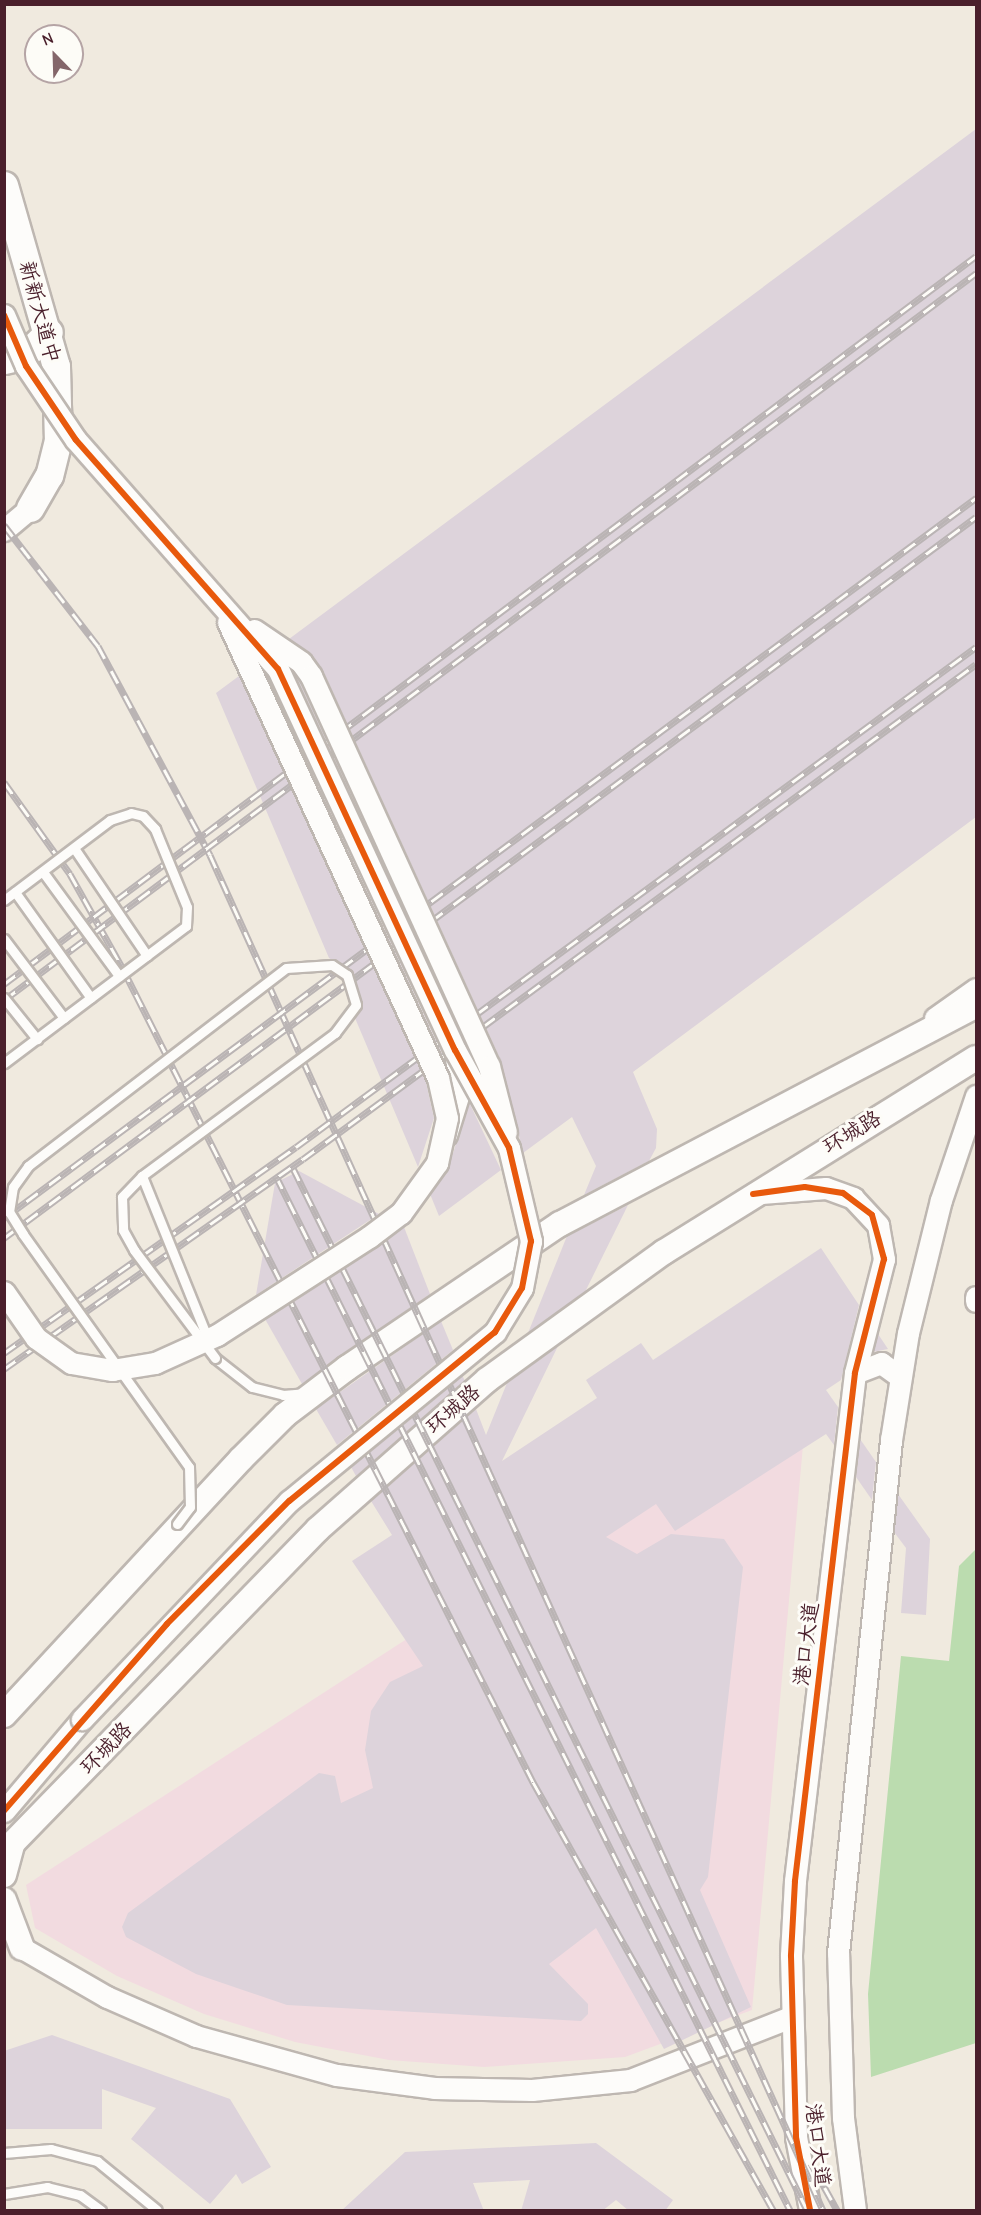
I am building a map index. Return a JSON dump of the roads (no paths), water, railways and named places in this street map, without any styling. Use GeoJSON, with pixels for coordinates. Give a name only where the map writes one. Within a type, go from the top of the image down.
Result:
{"type":"FeatureCollection","features":[{"type":"Feature","properties":{"kind":"main road","name":"新新大道中"},"geometry":{"type":"LineString","coordinates":[[4,185],[49,333],[56,366],[58,441],[49,475],[30,508]]}},
{"type":"Feature","properties":{"kind":"main road"},"geometry":{"type":"LineString","coordinates":[[4,360],[25,355],[49,333]]}},
{"type":"Feature","properties":{"kind":"main road"},"geometry":{"type":"LineString","coordinates":[[4,1715],[177,1524],[285,1415],[347,1368],[560,1224],[976,1006]]}},
{"type":"Feature","properties":{"kind":"main road","name":"环城路"},"geometry":{"type":"LineString","coordinates":[[8,1848],[318,1529],[487,1380],[753,1194],[976,1058]]}},
{"type":"Feature","properties":{"kind":"main road"},"geometry":{"type":"LineString","coordinates":[[4,1875],[8,1848]]}},
{"type":"Feature","properties":{"kind":"main road"},"geometry":{"type":"LineString","coordinates":[[4,1900],[13,1946]]}},
{"type":"Feature","properties":{"kind":"street"},"geometry":{"type":"LineString","coordinates":[[4,315],[46,400],[234,617],[289,688],[455,1050],[509,1148]]}},
{"type":"Feature","properties":{"kind":"street"},"geometry":{"type":"LineString","coordinates":[[4,530],[30,508]]}},
{"type":"Feature","properties":{"kind":"street"},"geometry":{"type":"LineString","coordinates":[[203,583],[248,660],[438,1078],[447,1118],[443,1141]]}},
{"type":"Feature","properties":{"kind":"street"},"geometry":{"type":"LineString","coordinates":[[4,1811],[82,1719],[289,1501],[495,1332],[522,1288],[529,1263],[528,1213],[489,1066],[311,676],[286,651],[234,617]]}},
{"type":"Feature","properties":{"kind":"street"},"geometry":{"type":"LineString","coordinates":[[878,1057],[976,989]]}},
{"type":"Feature","properties":{"kind":"street"},"geometry":{"type":"LineString","coordinates":[[4,1292],[36,1338],[70,1363],[112,1370],[155,1363],[217,1335],[401,1213],[432,1172],[458,1096],[455,1050]]}},
{"type":"Feature","properties":{"kind":"street","name":"港口大道"},"geometry":{"type":"LineString","coordinates":[[855,2211],[843,2118],[838,1953],[900,1377],[941,1200],[976,1096]]}},
{"type":"Feature","properties":{"kind":"street","name":"港口大道"},"geometry":{"type":"LineString","coordinates":[[753,1194],[805,1187],[843,1193],[872,1215],[884,1259],[855,1373],[795,1881],[791,2018],[796,2137],[810,2211]]}},
{"type":"Feature","properties":{"kind":"street"},"geometry":{"type":"LineString","coordinates":[[855,1373],[881,1363],[900,1377]]}},
{"type":"Feature","properties":{"kind":"street"},"geometry":{"type":"LineString","coordinates":[[13,1946],[107,1997],[233,2049],[337,2075],[434,2088],[532,2090],[630,2080],[791,2018]]}},
{"type":"Feature","properties":{"kind":"lane"},"geometry":{"type":"LineString","coordinates":[[4,900],[110,820],[130,813],[143,816],[155,829],[187,907],[186,926],[5,1062]]}},
{"type":"Feature","properties":{"kind":"lane"},"geometry":{"type":"LineString","coordinates":[[74,848],[147,956]]}},
{"type":"Feature","properties":{"kind":"lane"},"geometry":{"type":"LineString","coordinates":[[43,872],[119,976]]}},
{"type":"Feature","properties":{"kind":"lane"},"geometry":{"type":"LineString","coordinates":[[15,892],[91,998]]}},
{"type":"Feature","properties":{"kind":"lane"},"geometry":{"type":"LineString","coordinates":[[4,939],[64,1018]]}},
{"type":"Feature","properties":{"kind":"lane"},"geometry":{"type":"LineString","coordinates":[[9,1212],[13,1187],[28,1166],[286,968],[313,962],[332,964],[347,975],[356,1005],[335,1033],[142,1176],[122,1197],[123,1230],[215,1358],[252,1388],[284,1395],[310,1392],[347,1368]]}},
{"type":"Feature","properties":{"kind":"lane"},"geometry":{"type":"LineString","coordinates":[[4,998],[37,1039]]}},
{"type":"Feature","properties":{"kind":"lane"},"geometry":{"type":"LineString","coordinates":[[142,1176],[215,1358]]}},
{"type":"Feature","properties":{"kind":"lane"},"geometry":{"type":"LineString","coordinates":[[4,1203],[189,1467],[190,1507],[177,1524]]}},
{"type":"Feature","properties":{"kind":"lane"},"geometry":{"type":"LineString","coordinates":[[4,2153],[51,2149],[97,2161],[157,2211]]}},
{"type":"Feature","properties":{"kind":"lane"},"geometry":{"type":"LineString","coordinates":[[4,2194],[47,2187],[80,2196],[101,2211]]}},
{"type":"Feature","properties":{"kind":"railway"},"geometry":{"type":"LineString","coordinates":[[4,984],[976,256]]}},
{"type":"Feature","properties":{"kind":"railway"},"geometry":{"type":"LineString","coordinates":[[4,1000],[976,273]]}},
{"type":"Feature","properties":{"kind":"railway"},"geometry":{"type":"LineString","coordinates":[[4,1218],[976,498]]}},
{"type":"Feature","properties":{"kind":"railway"},"geometry":{"type":"LineString","coordinates":[[4,1238],[976,517]]}},
{"type":"Feature","properties":{"kind":"railway"},"geometry":{"type":"LineString","coordinates":[[4,525],[98,646],[210,855],[823,2210]]}},
{"type":"Feature","properties":{"kind":"railway"},"geometry":{"type":"LineString","coordinates":[[4,1353],[296,1147],[976,647]]}},
{"type":"Feature","properties":{"kind":"railway"},"geometry":{"type":"LineString","coordinates":[[4,1369],[303,1159],[976,664]]}},
{"type":"Feature","properties":{"kind":"railway"},"geometry":{"type":"LineString","coordinates":[[4,782],[70,874],[123,969],[533,1782],[773,2210]]}},
{"type":"Feature","properties":{"kind":"railway"},"geometry":{"type":"LineString","coordinates":[[293,1168],[807,2210]]}},
{"type":"Feature","properties":{"kind":"railway"},"geometry":{"type":"LineString","coordinates":[[276,1176],[790,2210]]}},
{"type":"Feature","properties":{"kind":"railway"},"geometry":{"type":"LineString","coordinates":[[811,2163],[837,2210]]}}]}
